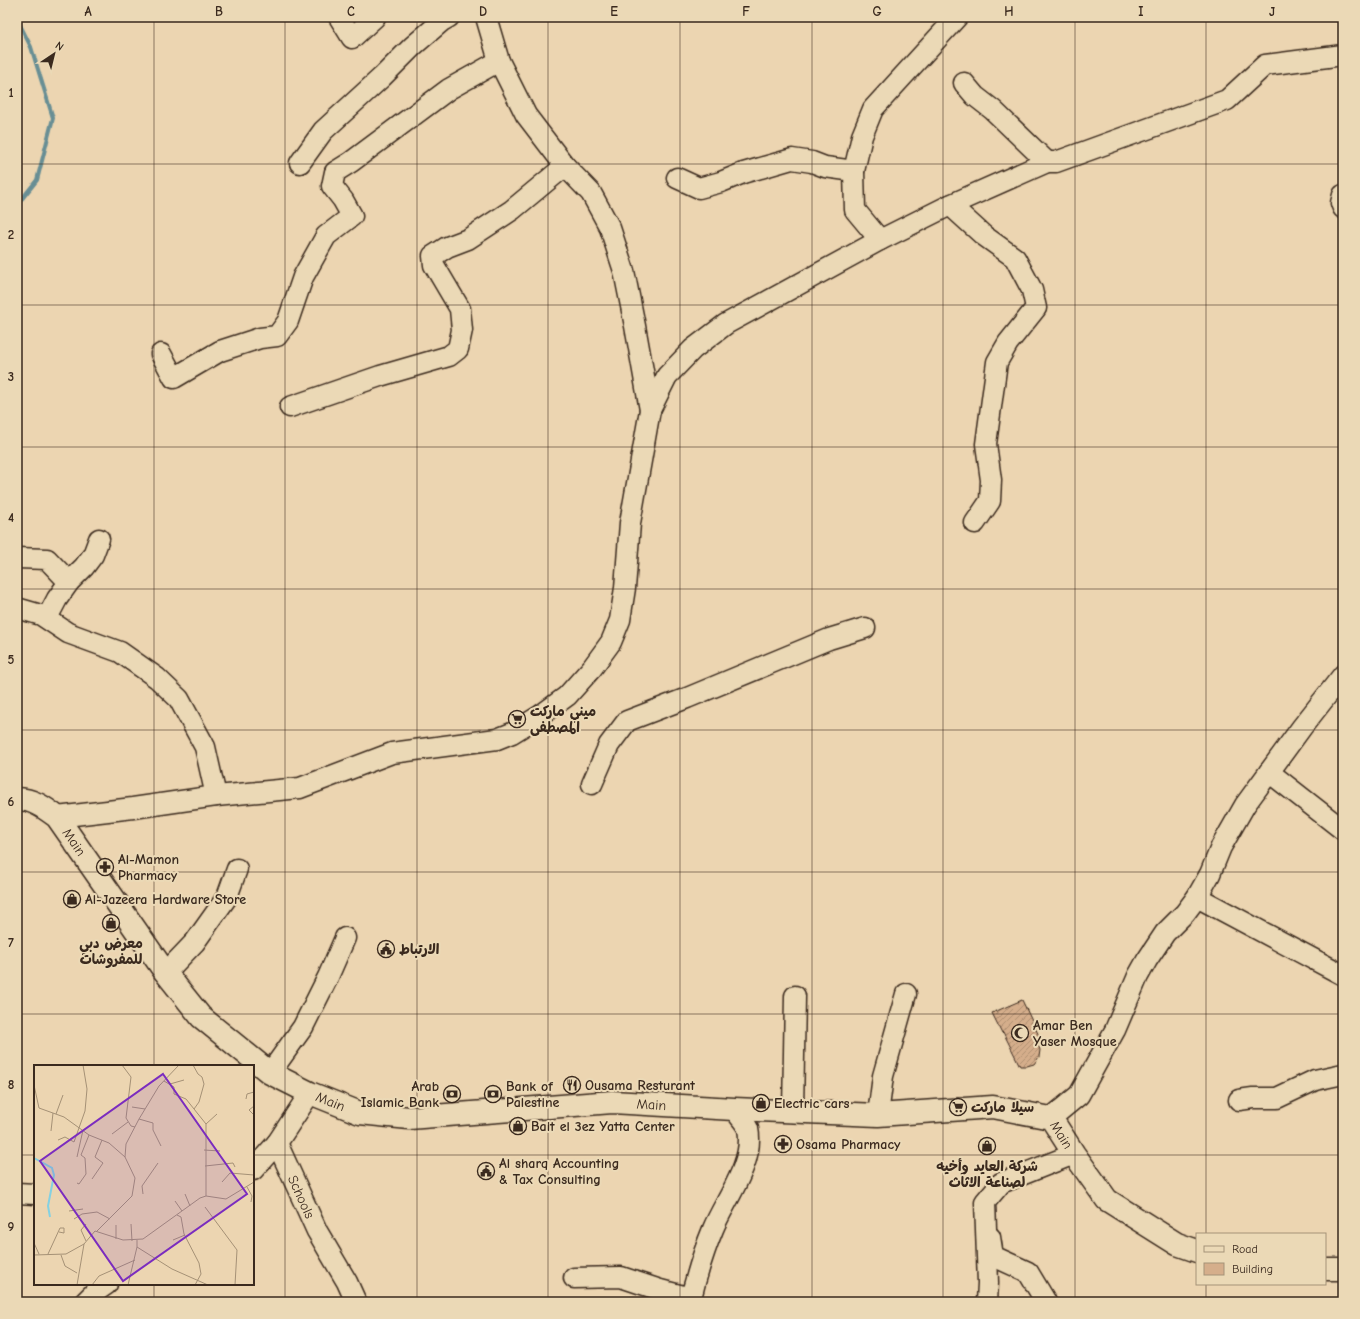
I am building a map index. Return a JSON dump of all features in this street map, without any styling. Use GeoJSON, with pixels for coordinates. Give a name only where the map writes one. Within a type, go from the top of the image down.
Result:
{"type":"FeatureCollection","features":[{"type":"Feature","properties":{"kind":"main road","name":"Main"},"geometry":{"type":"LineString","coordinates":[[17,799],[26,799],[43,806],[57,817],[165,972],[201,1017],[270,1073],[310,1094],[360,1113],[409,1118],[612,1102],[878,1115],[994,1107],[1051,1118],[1074,1154],[1107,1200],[1177,1244],[1196,1251]]}},
{"type":"Feature","properties":{"kind":"main road"},"geometry":{"type":"LineString","coordinates":[[1326,1268],[1343,1269]]}},
{"type":"Feature","properties":{"kind":"street"},"geometry":{"type":"LineString","coordinates":[[339,17],[352,38],[375,17]]}},
{"type":"Feature","properties":{"kind":"street"},"geometry":{"type":"LineString","coordinates":[[300,163],[323,131],[382,77],[413,46],[442,21],[449,17]]}},
{"type":"Feature","properties":{"kind":"street"},"geometry":{"type":"LineString","coordinates":[[486,17],[499,61],[526,115],[565,166],[591,193],[610,228],[624,271],[636,326],[650,410]]}},
{"type":"Feature","properties":{"kind":"street"},"geometry":{"type":"LineString","coordinates":[[880,240],[855,210],[854,171],[862,136],[873,109],[957,17]]}},
{"type":"Feature","properties":{"kind":"street"},"geometry":{"type":"LineString","coordinates":[[57,817],[216,796],[300,788],[392,753],[497,739],[512,733],[541,715],[567,696],[597,662],[611,642],[620,620],[625,588],[630,523],[650,410],[667,376],[693,349],[726,324],[880,240],[950,205],[1047,162],[1056,162],[1227,100],[1265,65],[1341,60]]}},
{"type":"Feature","properties":{"kind":"street"},"geometry":{"type":"LineString","coordinates":[[161,354],[174,378],[220,351],[260,338],[278,336],[288,321],[304,277],[326,236],[352,216],[343,200],[332,186],[335,172],[351,162],[449,89],[499,61]]}},
{"type":"Feature","properties":{"kind":"street"},"geometry":{"type":"LineString","coordinates":[[964,83],[975,96],[998,115],[1047,162]]}},
{"type":"Feature","properties":{"kind":"street"},"geometry":{"type":"LineString","coordinates":[[677,178],[699,188],[721,182],[743,173],[792,159],[812,162],[825,167],[854,171]]}},
{"type":"Feature","properties":{"kind":"street"},"geometry":{"type":"LineString","coordinates":[[290,407],[380,376],[449,356],[458,349],[462,330],[460,310],[434,265],[434,256],[447,247],[468,239],[512,210],[565,166]]}},
{"type":"Feature","properties":{"kind":"street"},"geometry":{"type":"LineString","coordinates":[[1343,195],[1341,203],[1343,208]]}},
{"type":"Feature","properties":{"kind":"street"},"geometry":{"type":"LineString","coordinates":[[950,205],[983,235],[1015,258],[1032,290],[1036,308],[1008,343],[997,362],[986,444],[991,480],[990,501],[975,523]]}},
{"type":"Feature","properties":{"kind":"street"},"geometry":{"type":"LineString","coordinates":[[47,618],[57,599],[69,582],[84,567],[93,555],[99,539]]}},
{"type":"Feature","properties":{"kind":"street"},"geometry":{"type":"LineString","coordinates":[[17,558],[47,560],[69,582]]}},
{"type":"Feature","properties":{"kind":"street"},"geometry":{"type":"LineString","coordinates":[[17,608],[29,610],[47,618],[68,633],[120,652],[157,678],[179,699],[206,747],[216,796]]}},
{"type":"Feature","properties":{"kind":"street"},"geometry":{"type":"LineString","coordinates":[[592,784],[609,745],[627,721],[687,698],[829,639],[865,628]]}},
{"type":"Feature","properties":{"kind":"street"},"geometry":{"type":"LineString","coordinates":[[1051,1118],[1079,1095],[1115,1030],[1138,976],[1147,960],[1165,933],[1186,913],[1198,897],[1210,874],[1219,850],[1232,826],[1269,772],[1343,675]]}},
{"type":"Feature","properties":{"kind":"street"},"geometry":{"type":"LineString","coordinates":[[1269,772],[1343,830]]}},
{"type":"Feature","properties":{"kind":"street"},"geometry":{"type":"LineString","coordinates":[[165,972],[195,942],[228,897],[237,869]]}},
{"type":"Feature","properties":{"kind":"street"},"geometry":{"type":"LineString","coordinates":[[1198,897],[1343,975]]}},
{"type":"Feature","properties":{"kind":"street"},"geometry":{"type":"LineString","coordinates":[[270,1073],[304,1027],[345,938]]}},
{"type":"Feature","properties":{"kind":"street"},"geometry":{"type":"LineString","coordinates":[[878,1115],[883,1076],[906,994]]}},
{"type":"Feature","properties":{"kind":"street"},"geometry":{"type":"LineString","coordinates":[[793,1111],[795,996]]}},
{"type":"Feature","properties":{"kind":"street"},"geometry":{"type":"LineString","coordinates":[[1239,1100],[1253,1098],[1277,1098],[1316,1080],[1343,1074]]}},
{"type":"Feature","properties":{"kind":"street"},"geometry":{"type":"LineString","coordinates":[[254,1169],[277,1143],[310,1094]]}},
{"type":"Feature","properties":{"kind":"street"},"geometry":{"type":"LineString","coordinates":[[574,1278],[621,1277],[691,1300],[699,1266],[706,1246],[723,1207],[736,1185],[748,1147],[748,1129],[734,1109]]}},
{"type":"Feature","properties":{"kind":"street","name":"Schools"},"geometry":{"type":"LineString","coordinates":[[277,1143],[317,1231],[347,1282],[356,1302]]}},
{"type":"Feature","properties":{"kind":"street"},"geometry":{"type":"LineString","coordinates":[[987,1302],[988,1283],[984,1202],[1001,1183],[1074,1154]]}},
{"type":"Feature","properties":{"kind":"street"},"geometry":{"type":"LineString","coordinates":[[984,1202],[993,1256],[1028,1272],[1046,1302]]}},
{"type":"Feature","properties":{"kind":"street"},"geometry":{"type":"LineString","coordinates":[[85,1302],[106,1285]]}},
{"type":"Feature","properties":{"kind":"building","name":"Amar Ben Yaser Mosque"},"geometry":{"type":"Polygon","coordinates":[[[1022,1000],[1041,1040],[1037,1042],[1040,1050],[1039,1057],[1034,1064],[1027,1066],[1020,1066],[992,1013],[1022,1000]]]}},
{"type":"Feature","properties":{"kind":"waterway"},"geometry":{"type":"LineString","coordinates":[[17,19],[31,47],[53,118],[37,180],[17,205]]}},
{"type":"Feature","properties":{"kind":"place","name":"ميني ماركت المصطفى"},"geometry":{"type":"Point","coordinates":[517,719]}},
{"type":"Feature","properties":{"kind":"place","name":"Al-Mamon Pharmacy"},"geometry":{"type":"Point","coordinates":[105,867]}},
{"type":"Feature","properties":{"kind":"place","name":"Al-Jazeera Hardware Store"},"geometry":{"type":"Point","coordinates":[72,899]}},
{"type":"Feature","properties":{"kind":"place","name":"معرض دبي للمفروشات"},"geometry":{"type":"Point","coordinates":[111,923]}},
{"type":"Feature","properties":{"kind":"place","name":"الارتباط"},"geometry":{"type":"Point","coordinates":[386,949]}},
{"type":"Feature","properties":{"kind":"place","name":"Amar Ben Yaser Mosque"},"geometry":{"type":"Point","coordinates":[1020,1033]}},
{"type":"Feature","properties":{"kind":"place","name":"Ousama Resturant"},"geometry":{"type":"Point","coordinates":[572,1085]}},
{"type":"Feature","properties":{"kind":"place","name":"Arab Islamic Bank"},"geometry":{"type":"Point","coordinates":[452,1094]}},
{"type":"Feature","properties":{"kind":"place","name":"Bank of Palestine"},"geometry":{"type":"Point","coordinates":[493,1094]}},
{"type":"Feature","properties":{"kind":"place","name":"Electric cars"},"geometry":{"type":"Point","coordinates":[761,1103]}},
{"type":"Feature","properties":{"kind":"place","name":"سيلا ماركت"},"geometry":{"type":"Point","coordinates":[958,1107]}},
{"type":"Feature","properties":{"kind":"place","name":"Bait el 3ez Yatta Center"},"geometry":{"type":"Point","coordinates":[518,1126]}},
{"type":"Feature","properties":{"kind":"place","name":"Osama Pharmacy"},"geometry":{"type":"Point","coordinates":[783,1144]}},
{"type":"Feature","properties":{"kind":"place","name":"شركة العايد وأخيه لصناعة الاثاث"},"geometry":{"type":"Point","coordinates":[987,1146]}},
{"type":"Feature","properties":{"kind":"place","name":"Al sharq Accounting & Tax Consulting"},"geometry":{"type":"Point","coordinates":[486,1171]}}]}
